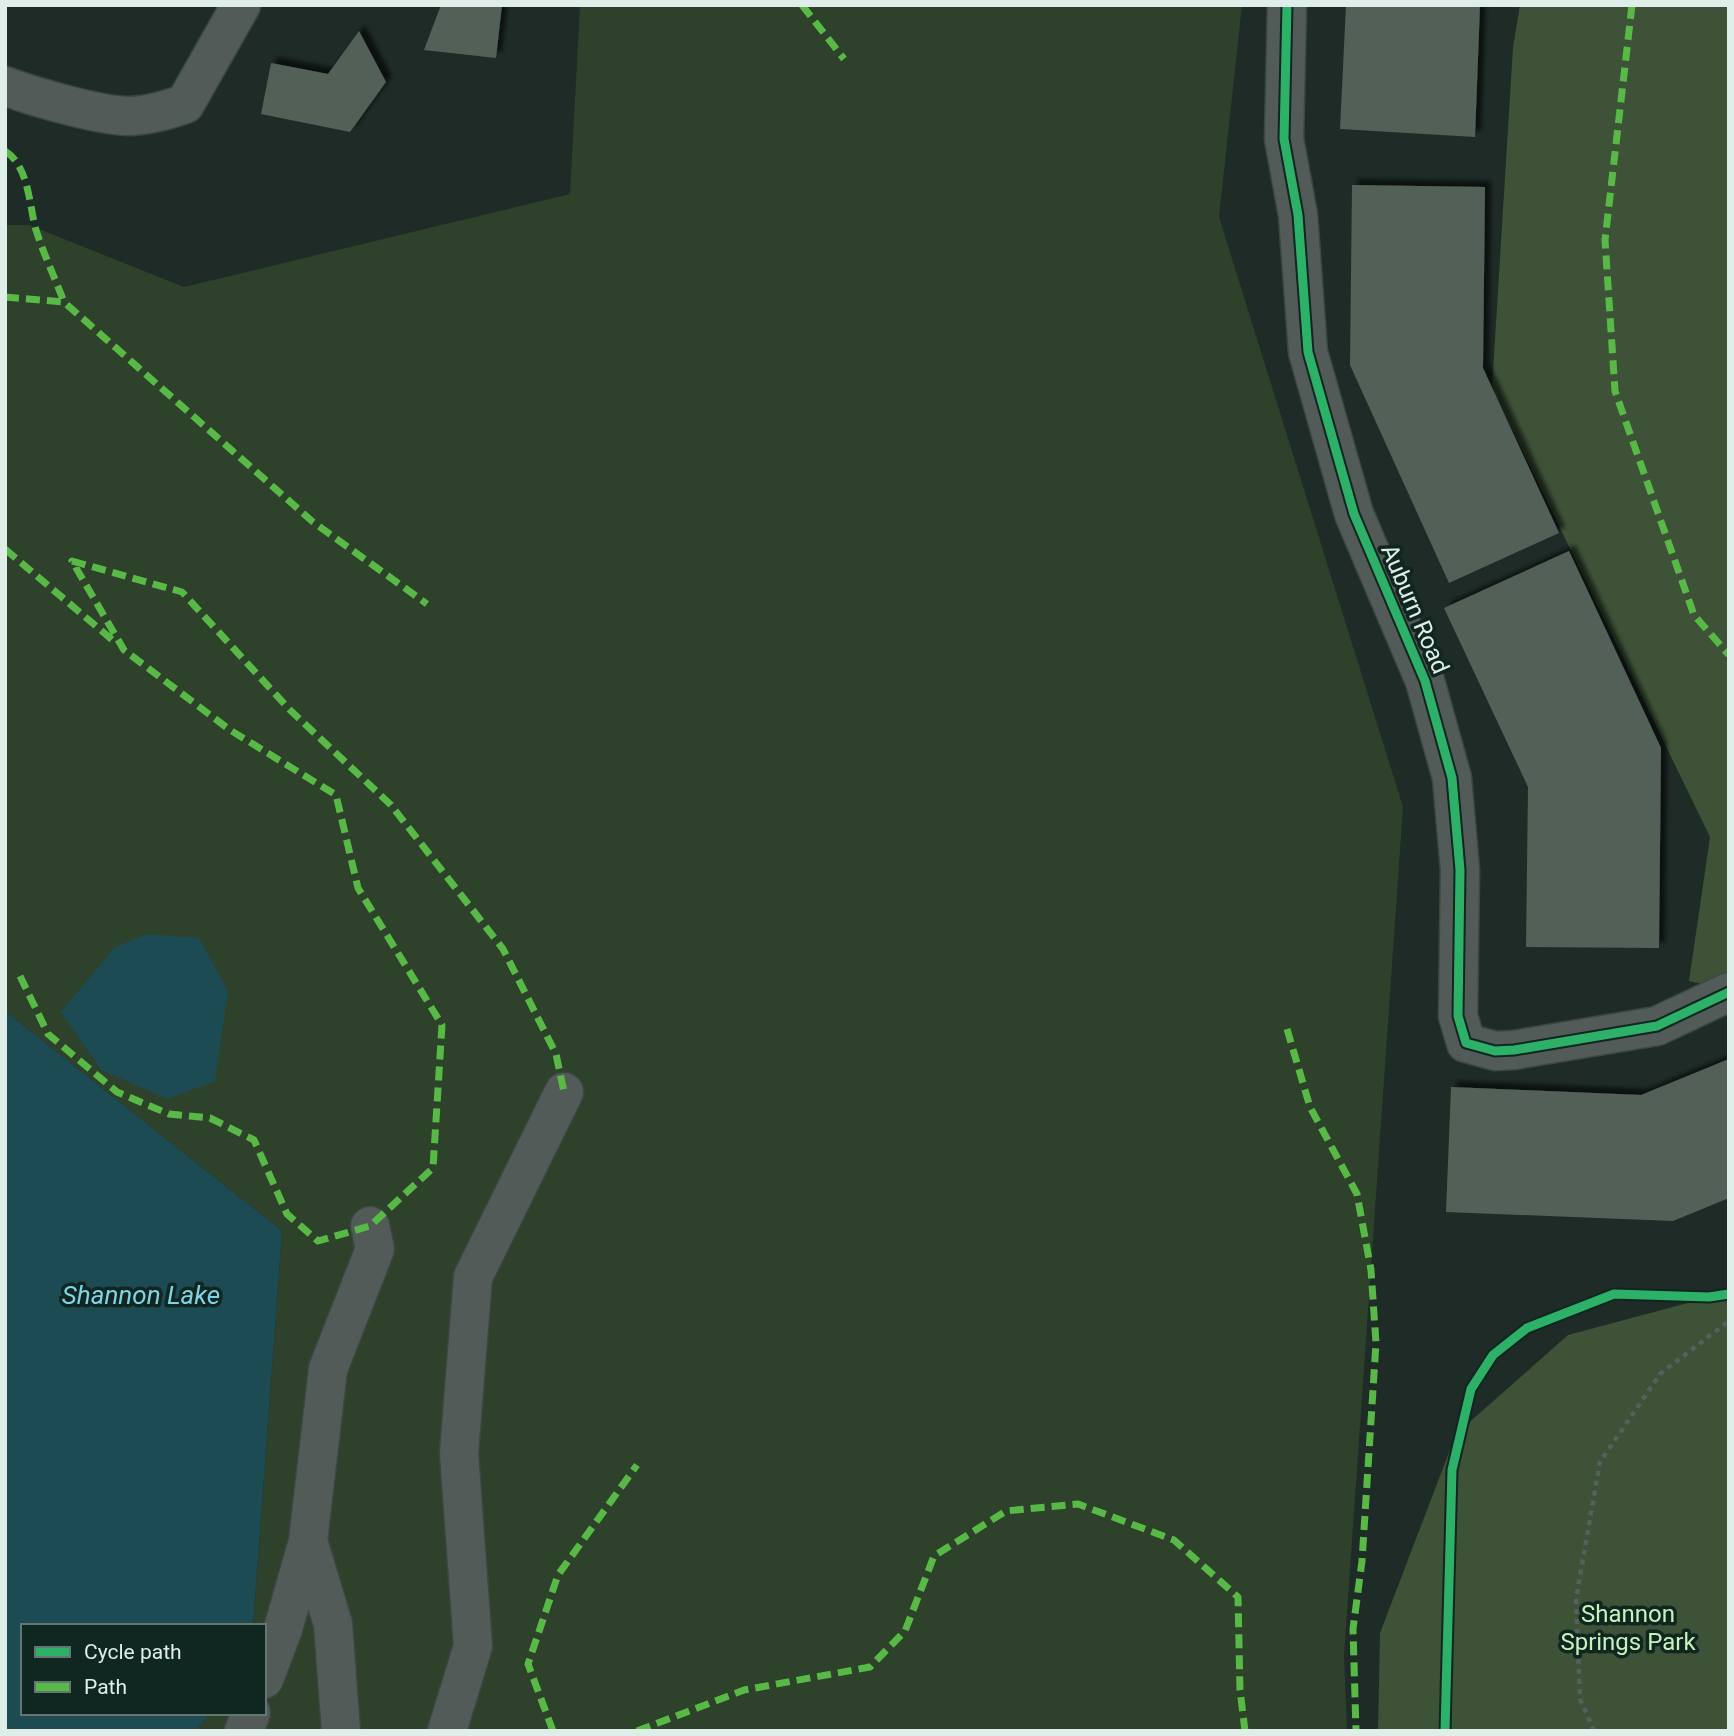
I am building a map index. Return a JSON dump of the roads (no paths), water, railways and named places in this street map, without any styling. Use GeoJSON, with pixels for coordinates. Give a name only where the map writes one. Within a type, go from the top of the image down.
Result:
{"type":"FeatureCollection","features":[{"type":"Feature","properties":{"kind":"street"},"geometry":{"type":"LineString","coordinates":[[5,86],[34,97],[128,116],[156,113],[185,104],[241,5]]}},
{"type":"Feature","properties":{"kind":"street","name":"Auburn Road"},"geometry":{"type":"LineString","coordinates":[[1287,5],[1284,139],[1298,215],[1308,352],[1354,514],[1425,681],[1452,778],[1460,870],[1458,1016],[1466,1044],[1495,1051],[1514,1050],[1657,1026],[1729,992]]}},
{"type":"Feature","properties":{"kind":"street"},"geometry":{"type":"LineString","coordinates":[[447,1731],[473,1646],[459,1453],[473,1277],[564,1093]]}},
{"type":"Feature","properties":{"kind":"street"},"geometry":{"type":"LineString","coordinates":[[266,1674],[283,1629],[308,1541],[328,1369],[375,1249],[370,1226]]}},
{"type":"Feature","properties":{"kind":"street"},"geometry":{"type":"LineString","coordinates":[[308,1541],[333,1624],[341,1731]]}},
{"type":"Feature","properties":{"kind":"water"},"geometry":{"type":"Polygon","coordinates":[[[148,934],[199,938],[228,991],[215,1081],[168,1099],[101,1070],[61,1012],[115,947],[148,934]]]}},
{"type":"Feature","properties":{"kind":"water","name":"Shannon Lake"},"geometry":{"type":"Polygon","coordinates":[[[5,1011],[282,1231],[253,1624],[21,1624],[21,1715],[208,1715],[196,1731],[5,1731],[5,1011]]]}},
{"type":"Feature","properties":{"kind":"park label","name":"Shannon Springs Park"},"geometry":{"type":"Point","coordinates":[1628,1628]}}]}
